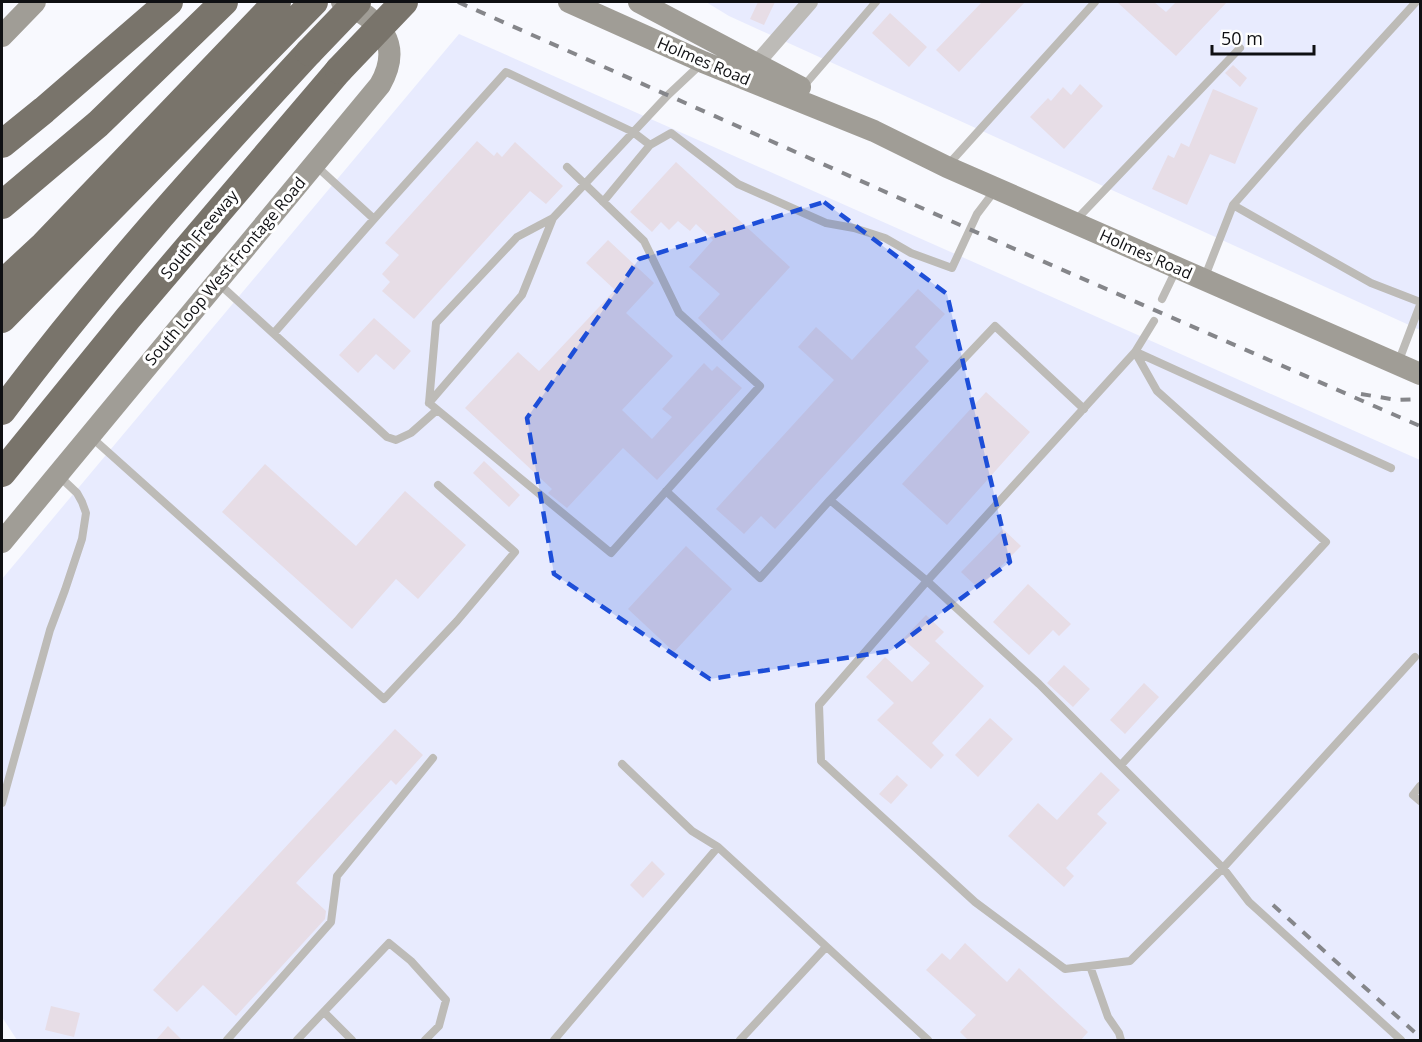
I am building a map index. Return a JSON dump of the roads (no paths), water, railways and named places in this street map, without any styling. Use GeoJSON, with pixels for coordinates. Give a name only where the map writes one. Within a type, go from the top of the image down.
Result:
{"type":"FeatureCollection","features":[{"type":"Feature","properties":{"kind":"highway"},"geometry":{"type":"LineString","coordinates":[[2,144],[169,2]]}},
{"type":"Feature","properties":{"kind":"highway"},"geometry":{"type":"LineString","coordinates":[[2,318],[261,37],[277,2]]}},
{"type":"Feature","properties":{"kind":"highway"},"geometry":{"type":"LineString","coordinates":[[2,284],[261,37],[314,2]]}},
{"type":"Feature","properties":{"kind":"highway"},"geometry":{"type":"LineString","coordinates":[[8,402],[131,250],[210,160],[357,2]]}},
{"type":"Feature","properties":{"kind":"highway","name":"South Freeway"},"geometry":{"type":"LineString","coordinates":[[2,473],[128,318],[339,70],[404,2]]}},
{"type":"Feature","properties":{"kind":"highway"},"geometry":{"type":"LineString","coordinates":[[2,205],[98,123],[218,8]]}},
{"type":"Feature","properties":{"kind":"main road"},"geometry":{"type":"LineString","coordinates":[[2,36],[35,2]]}},
{"type":"Feature","properties":{"kind":"main road","name":"South Loop West Frontage Road"},"geometry":{"type":"LineString","coordinates":[[2,542],[380,85],[388,67],[386,39],[381,28],[360,10],[342,2]]}},
{"type":"Feature","properties":{"kind":"main road","name":"Holmes Road"},"geometry":{"type":"LineString","coordinates":[[569,2],[703,62],[874,131],[947,167],[1420,374]]}},
{"type":"Feature","properties":{"kind":"main road","name":"Holmes Road"},"geometry":{"type":"LineString","coordinates":[[643,2],[802,88],[874,131]]}},
{"type":"Feature","properties":{"kind":"street"},"geometry":{"type":"LineString","coordinates":[[756,64],[810,2]]}},
{"type":"Feature","properties":{"kind":"lane"},"geometry":{"type":"LineString","coordinates":[[802,88],[876,2]]}},
{"type":"Feature","properties":{"kind":"lane"},"geometry":{"type":"LineString","coordinates":[[947,167],[1095,2]]}},
{"type":"Feature","properties":{"kind":"lane"},"geometry":{"type":"LineString","coordinates":[[1204,279],[1233,205],[1416,2]]}},
{"type":"Feature","properties":{"kind":"lane"},"geometry":{"type":"LineString","coordinates":[[1073,222],[1240,48]]}},
{"type":"Feature","properties":{"kind":"lane"},"geometry":{"type":"LineString","coordinates":[[429,403],[436,323],[517,237],[553,218],[633,132],[703,62]]}},
{"type":"Feature","properties":{"kind":"lane"},"geometry":{"type":"LineString","coordinates":[[274,333],[506,72],[633,132],[650,145]]}},
{"type":"Feature","properties":{"kind":"lane"},"geometry":{"type":"LineString","coordinates":[[603,202],[650,145],[671,133],[738,184],[826,223],[854,228],[885,238],[911,253],[952,268],[977,214],[996,188]]}},
{"type":"Feature","properties":{"kind":"lane"},"geometry":{"type":"LineString","coordinates":[[314,164],[374,219]]}},
{"type":"Feature","properties":{"kind":"lane"},"geometry":{"type":"LineString","coordinates":[[429,403],[611,553],[760,386],[679,313],[644,241],[567,167]]}},
{"type":"Feature","properties":{"kind":"lane"},"geometry":{"type":"LineString","coordinates":[[1233,205],[1371,283],[1420,303],[1398,363]]}},
{"type":"Feature","properties":{"kind":"lane"},"geometry":{"type":"LineString","coordinates":[[429,403],[522,295],[553,218]]}},
{"type":"Feature","properties":{"kind":"lane"},"geometry":{"type":"LineString","coordinates":[[1162,299],[1177,268]]}},
{"type":"Feature","properties":{"kind":"lane"},"geometry":{"type":"LineString","coordinates":[[217,281],[387,437],[396,440],[411,433],[437,410]]}},
{"type":"Feature","properties":{"kind":"lane"},"geometry":{"type":"LineString","coordinates":[[1154,321],[1135,352],[927,581],[819,705],[820,760],[975,902],[1065,969],[1130,960],[1223,868],[1415,657]]}},
{"type":"Feature","properties":{"kind":"lane"},"geometry":{"type":"LineString","coordinates":[[666,491],[760,578],[830,500],[995,326],[1084,409]]}},
{"type":"Feature","properties":{"kind":"lane"},"geometry":{"type":"LineString","coordinates":[[1135,352],[1391,468]]}},
{"type":"Feature","properties":{"kind":"lane"},"geometry":{"type":"LineString","coordinates":[[1121,765],[1326,542],[1157,391],[1135,352]]}},
{"type":"Feature","properties":{"kind":"lane"},"geometry":{"type":"LineString","coordinates":[[90,435],[384,699],[458,621],[515,552],[438,485]]}},
{"type":"Feature","properties":{"kind":"lane"},"geometry":{"type":"LineString","coordinates":[[2,803],[50,630],[82,539],[86,513],[82,502],[77,493],[57,474]]}},
{"type":"Feature","properties":{"kind":"lane"},"geometry":{"type":"LineString","coordinates":[[830,500],[927,581],[1039,684],[1223,868],[1249,902],[1401,1041]]}},
{"type":"Feature","properties":{"kind":"lane"},"geometry":{"type":"LineString","coordinates":[[227,1041],[331,922],[337,876],[433,758]]}},
{"type":"Feature","properties":{"kind":"lane"},"geometry":{"type":"LineString","coordinates":[[622,764],[692,831],[718,847],[928,1041]]}},
{"type":"Feature","properties":{"kind":"lane"},"geometry":{"type":"LineString","coordinates":[[1420,786],[1413,795],[1420,801]]}},
{"type":"Feature","properties":{"kind":"lane"},"geometry":{"type":"LineString","coordinates":[[554,1041],[718,847]]}},
{"type":"Feature","properties":{"kind":"lane"},"geometry":{"type":"LineString","coordinates":[[297,1041],[389,944],[411,961],[446,1000],[439,1026],[425,1041]]}},
{"type":"Feature","properties":{"kind":"lane"},"geometry":{"type":"LineString","coordinates":[[740,1041],[826,947]]}},
{"type":"Feature","properties":{"kind":"lane"},"geometry":{"type":"LineString","coordinates":[[1090,966],[1108,1017],[1119,1032],[1121,1041]]}},
{"type":"Feature","properties":{"kind":"lane"},"geometry":{"type":"LineString","coordinates":[[324,1012],[352,1041]]}},
{"type":"Feature","properties":{"kind":"railway"},"geometry":{"type":"LineString","coordinates":[[458,2],[1420,426]]}},
{"type":"Feature","properties":{"kind":"railway"},"geometry":{"type":"LineString","coordinates":[[1361,394],[1397,400],[1420,399]]}},
{"type":"Feature","properties":{"kind":"railway"},"geometry":{"type":"LineString","coordinates":[[1273,905],[1420,1037]]}}]}
